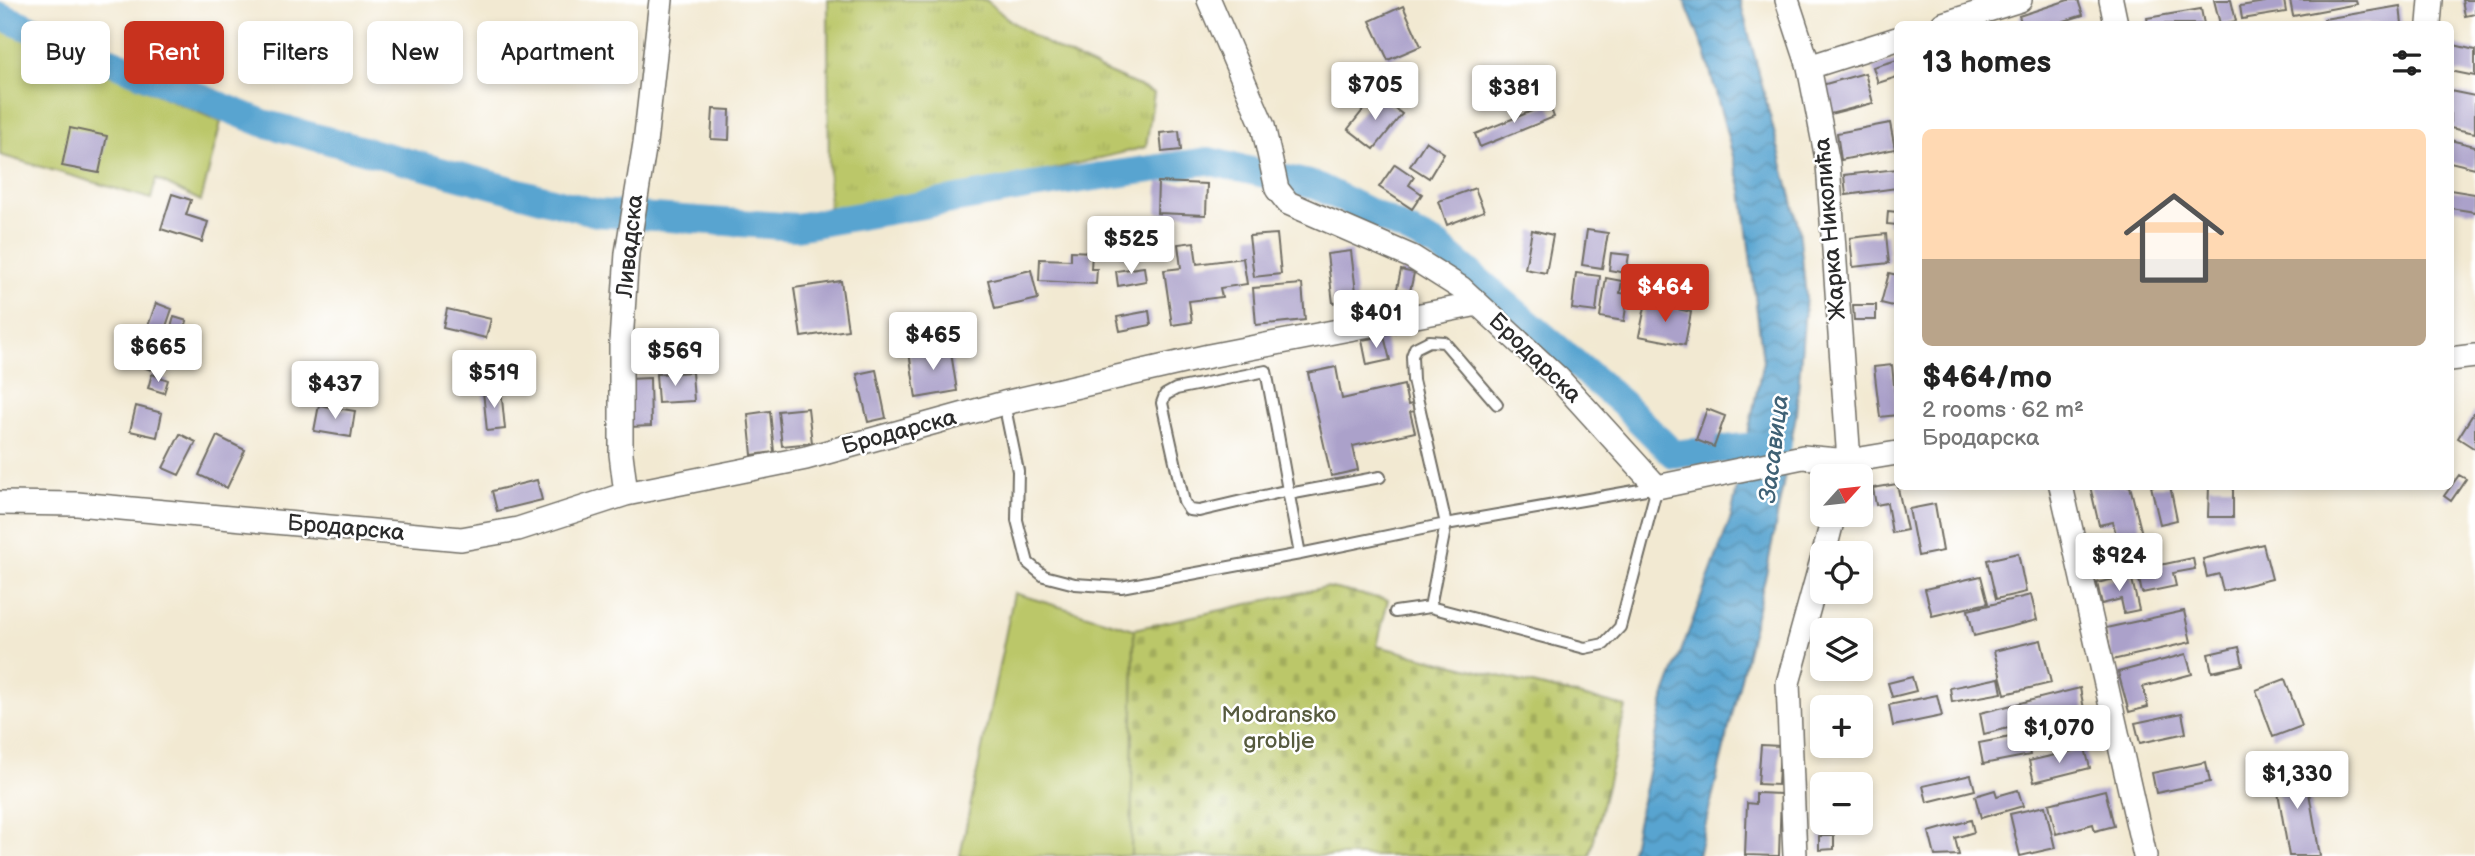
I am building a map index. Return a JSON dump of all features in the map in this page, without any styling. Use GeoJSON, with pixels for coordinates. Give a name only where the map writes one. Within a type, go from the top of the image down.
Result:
{"type":"FeatureCollection","features":[{"type":"Feature","properties":{"kind":"street","name":"Ливадска"},"geometry":{"type":"LineString","coordinates":[[626,494],[621,454],[621,342],[627,253],[645,143],[661,0]]}},
{"type":"Feature","properties":{"kind":"street"},"geometry":{"type":"LineString","coordinates":[[1209,0],[1263,126],[1277,189],[1288,203],[1412,257],[1461,288],[1478,304]]}},
{"type":"Feature","properties":{"kind":"street","name":"Жарка Николића"},"geometry":{"type":"LineString","coordinates":[[1787,0],[1809,67],[1828,164],[1847,464]]}},
{"type":"Feature","properties":{"kind":"street"},"geometry":{"type":"LineString","coordinates":[[1953,21],[2020,0]]}},
{"type":"Feature","properties":{"kind":"street"},"geometry":{"type":"LineString","coordinates":[[2111,0],[2115,21]]}},
{"type":"Feature","properties":{"kind":"street"},"geometry":{"type":"LineString","coordinates":[[2429,21],[2431,0]]}},
{"type":"Feature","properties":{"kind":"street"},"geometry":{"type":"LineString","coordinates":[[1809,67],[1894,40]]}},
{"type":"Feature","properties":{"kind":"street","name":"Бродарска"},"geometry":{"type":"LineString","coordinates":[[0,503],[77,504],[461,538],[518,529],[626,494],[806,458],[1004,403],[1209,356],[1478,304],[1559,379],[1657,487]]}},
{"type":"Feature","properties":{"kind":"street"},"geometry":{"type":"LineString","coordinates":[[2454,359],[2475,356]]}},
{"type":"Feature","properties":{"kind":"street"},"geometry":{"type":"LineString","coordinates":[[1863,464],[1894,454]]}},
{"type":"Feature","properties":{"kind":"street"},"geometry":{"type":"LineString","coordinates":[[1657,487],[1804,457],[1829,464]]}},
{"type":"Feature","properties":{"kind":"street"},"geometry":{"type":"LineString","coordinates":[[2062,490],[2145,856]]}},
{"type":"Feature","properties":{"kind":"street"},"geometry":{"type":"LineString","coordinates":[[1795,856],[1788,683],[1810,603]]}},
{"type":"Feature","properties":{"kind":"lane"},"geometry":{"type":"LineString","coordinates":[[1430,607],[1446,524],[1413,380],[1412,356],[1415,348],[1429,341],[1444,342],[1497,404]]}},
{"type":"Feature","properties":{"kind":"lane"},"geometry":{"type":"LineString","coordinates":[[1300,554],[1289,492],[1266,371],[1176,389],[1165,395],[1162,403],[1184,502],[1189,510],[1199,511],[1289,492],[1380,477]]}},
{"type":"Feature","properties":{"kind":"lane"},"geometry":{"type":"LineString","coordinates":[[1004,403],[1018,471],[1017,520],[1028,563],[1044,576],[1075,584],[1121,587],[1446,524],[1657,487],[1620,627],[1604,644],[1585,648],[1430,607],[1395,612]]}},
{"type":"Feature","properties":{"kind":"green space"},"geometry":{"type":"Polygon","coordinates":[[[828,0],[986,0],[1004,16],[1044,42],[1154,93],[1146,147],[975,188],[829,208],[828,0]]]}},
{"type":"Feature","properties":{"kind":"green space"},"geometry":{"type":"Polygon","coordinates":[[[0,26],[21,35],[21,84],[110,84],[110,74],[124,80],[124,84],[134,84],[221,122],[201,201],[156,179],[151,199],[0,155],[0,26]]]}},
{"type":"Feature","properties":{"kind":"green space","name":"Modransko groblje"},"geometry":{"type":"Polygon","coordinates":[[[1326,587],[1388,600],[1377,646],[1626,707],[1590,856],[1131,856],[1134,629],[1326,587]]]}},
{"type":"Feature","properties":{"kind":"green space"},"geometry":{"type":"Polygon","coordinates":[[[1014,593],[1134,629],[1131,856],[960,856],[1014,593]]]}},
{"type":"Feature","properties":{"kind":"water","name":"Засавица"},"geometry":{"type":"Polygon","coordinates":[[[1684,0],[1740,0],[1799,228],[1806,296],[1796,415],[1767,570],[1698,856],[1630,856],[1665,695],[1731,517],[1763,361],[1742,190],[1705,52],[1684,0]]]}},
{"type":"Feature","properties":{"kind":"building"},"geometry":{"type":"Polygon","coordinates":[[[2068,0],[2078,0],[2083,15],[2064,21],[2021,21],[2019,16],[2068,0]]]}},
{"type":"Feature","properties":{"kind":"building"},"geometry":{"type":"Polygon","coordinates":[[[2214,0],[2231,0],[2236,21],[2219,21],[2214,0]]]}},
{"type":"Feature","properties":{"kind":"building"},"geometry":{"type":"Polygon","coordinates":[[[2265,0],[2284,0],[2286,12],[2242,19],[2240,6],[2265,0]]]}},
{"type":"Feature","properties":{"kind":"building"},"geometry":{"type":"Polygon","coordinates":[[[2290,0],[2356,0],[2357,4],[2293,16],[2290,0]]]}},
{"type":"Feature","properties":{"kind":"building"},"geometry":{"type":"Polygon","coordinates":[[[2462,0],[2475,0],[2475,14],[2465,16],[2462,0]]]}},
{"type":"Feature","properties":{"kind":"building"},"geometry":{"type":"Polygon","coordinates":[[[1403,6],[1421,46],[1388,60],[1370,21],[1403,6]]]}},
{"type":"Feature","properties":{"kind":"building"},"geometry":{"type":"Polygon","coordinates":[[[2400,6],[2402,21],[2324,21],[2400,6]]]}},
{"type":"Feature","properties":{"kind":"building"},"geometry":{"type":"Polygon","coordinates":[[[2201,9],[2203,21],[2148,21],[2147,18],[2201,9]]]}},
{"type":"Feature","properties":{"kind":"building"},"geometry":{"type":"Polygon","coordinates":[[[2454,45],[2475,50],[2475,76],[2454,72],[2454,45]]]}},
{"type":"Feature","properties":{"kind":"building"},"geometry":{"type":"Polygon","coordinates":[[[1894,61],[1894,78],[1878,83],[1873,67],[1894,61]]]}},
{"type":"Feature","properties":{"kind":"building"},"geometry":{"type":"Polygon","coordinates":[[[1865,73],[1873,103],[1830,114],[1822,85],[1865,73]]]}},
{"type":"Feature","properties":{"kind":"building"},"geometry":{"type":"Polygon","coordinates":[[[2454,92],[2475,96],[2475,133],[2454,129],[2454,92]]]}},
{"type":"Feature","properties":{"kind":"building"},"geometry":{"type":"Polygon","coordinates":[[[1376,94],[1402,114],[1374,149],[1348,129],[1376,94]]]}},
{"type":"Feature","properties":{"kind":"building"},"geometry":{"type":"Polygon","coordinates":[[[1549,104],[1554,117],[1480,147],[1475,134],[1549,104]]]}},
{"type":"Feature","properties":{"kind":"building"},"geometry":{"type":"Polygon","coordinates":[[[713,109],[730,110],[729,140],[711,139],[713,109]]]}},
{"type":"Feature","properties":{"kind":"building"},"geometry":{"type":"Polygon","coordinates":[[[1890,123],[1894,149],[1841,160],[1837,133],[1890,123]]]}},
{"type":"Feature","properties":{"kind":"building"},"geometry":{"type":"Polygon","coordinates":[[[70,128],[107,136],[99,173],[62,166],[70,128]]]}},
{"type":"Feature","properties":{"kind":"building"},"geometry":{"type":"Polygon","coordinates":[[[1179,131],[1181,150],[1162,152],[1160,133],[1179,131]]]}},
{"type":"Feature","properties":{"kind":"building"},"geometry":{"type":"Polygon","coordinates":[[[1426,141],[1444,153],[1429,178],[1410,166],[1426,141]]]}},
{"type":"Feature","properties":{"kind":"building"},"geometry":{"type":"Polygon","coordinates":[[[2454,141],[2475,146],[2475,168],[2454,163],[2454,141]]]}},
{"type":"Feature","properties":{"kind":"building"},"geometry":{"type":"Polygon","coordinates":[[[1395,164],[1414,177],[1409,185],[1422,194],[1412,209],[1379,187],[1395,164]]]}},
{"type":"Feature","properties":{"kind":"building"},"geometry":{"type":"Polygon","coordinates":[[[1894,169],[1894,188],[1846,195],[1844,175],[1894,169]]]}},
{"type":"Feature","properties":{"kind":"building"},"geometry":{"type":"Polygon","coordinates":[[[1158,182],[1207,184],[1206,215],[1157,213],[1158,182]]]}},
{"type":"Feature","properties":{"kind":"building"},"geometry":{"type":"Polygon","coordinates":[[[1475,188],[1484,211],[1447,225],[1439,201],[1475,188]]]}},
{"type":"Feature","properties":{"kind":"building"},"geometry":{"type":"Polygon","coordinates":[[[2454,191],[2475,194],[2475,212],[2454,209],[2454,191]]]}},
{"type":"Feature","properties":{"kind":"building"},"geometry":{"type":"Polygon","coordinates":[[[172,194],[191,200],[186,215],[208,222],[202,242],[161,229],[172,194]]]}},
{"type":"Feature","properties":{"kind":"building"},"geometry":{"type":"Polygon","coordinates":[[[1888,211],[1894,212],[1894,225],[1887,224],[1888,211]]]}},
{"type":"Feature","properties":{"kind":"building"},"geometry":{"type":"Polygon","coordinates":[[[1142,220],[1145,253],[1121,256],[1119,222],[1142,220]]]}},
{"type":"Feature","properties":{"kind":"building"},"geometry":{"type":"Polygon","coordinates":[[[1532,230],[1553,235],[1546,273],[1525,269],[1532,230]]]}},
{"type":"Feature","properties":{"kind":"building"},"geometry":{"type":"Polygon","coordinates":[[[1587,230],[1608,233],[1602,268],[1582,265],[1587,230]]]}},
{"type":"Feature","properties":{"kind":"building"},"geometry":{"type":"Polygon","coordinates":[[[1277,234],[1281,274],[1254,277],[1249,236],[1277,234]]]}},
{"type":"Feature","properties":{"kind":"building"},"geometry":{"type":"Polygon","coordinates":[[[1886,234],[1889,263],[1853,267],[1850,238],[1886,234]]]}},
{"type":"Feature","properties":{"kind":"building"},"geometry":{"type":"Polygon","coordinates":[[[1194,242],[1197,264],[1243,258],[1247,284],[1220,288],[1222,297],[1189,301],[1192,322],[1172,325],[1164,270],[1181,268],[1178,244],[1194,242]]]}},
{"type":"Feature","properties":{"kind":"building"},"geometry":{"type":"Polygon","coordinates":[[[1071,251],[1092,252],[1091,269],[1097,269],[1096,284],[1039,281],[1040,259],[1071,260],[1071,251]]]}},
{"type":"Feature","properties":{"kind":"building"},"geometry":{"type":"Polygon","coordinates":[[[1351,251],[1357,300],[1333,303],[1327,254],[1351,251]]]}},
{"type":"Feature","properties":{"kind":"building"},"geometry":{"type":"Polygon","coordinates":[[[1611,253],[1629,255],[1626,273],[1609,270],[1611,253]]]}},
{"type":"Feature","properties":{"kind":"building"},"geometry":{"type":"Polygon","coordinates":[[[1144,267],[1146,281],[1118,286],[1116,271],[1144,267]]]}},
{"type":"Feature","properties":{"kind":"building"},"geometry":{"type":"Polygon","coordinates":[[[1031,270],[1038,299],[995,309],[988,280],[1031,270]]]}},
{"type":"Feature","properties":{"kind":"building"},"geometry":{"type":"Polygon","coordinates":[[[1401,270],[1414,273],[1409,296],[1396,293],[1401,270]]]}},
{"type":"Feature","properties":{"kind":"building"},"geometry":{"type":"Polygon","coordinates":[[[1576,273],[1600,276],[1596,312],[1572,309],[1576,273]]]}},
{"type":"Feature","properties":{"kind":"building"},"geometry":{"type":"Polygon","coordinates":[[[1889,273],[1894,274],[1894,306],[1881,303],[1889,273]]]}},
{"type":"Feature","properties":{"kind":"building"},"geometry":{"type":"Polygon","coordinates":[[[1606,278],[1622,281],[1620,293],[1628,294],[1624,321],[1600,317],[1606,278]]]}},
{"type":"Feature","properties":{"kind":"building"},"geometry":{"type":"Polygon","coordinates":[[[841,281],[848,330],[801,337],[794,288],[841,281]]]}},
{"type":"Feature","properties":{"kind":"building"},"geometry":{"type":"Polygon","coordinates":[[[1302,284],[1305,320],[1256,325],[1253,288],[1302,284]]]}},
{"type":"Feature","properties":{"kind":"building"},"geometry":{"type":"Polygon","coordinates":[[[1646,302],[1691,312],[1685,345],[1639,336],[1646,302]]]}},
{"type":"Feature","properties":{"kind":"building"},"geometry":{"type":"Polygon","coordinates":[[[156,303],[172,309],[151,370],[135,364],[156,303]]]}},
{"type":"Feature","properties":{"kind":"building"},"geometry":{"type":"Polygon","coordinates":[[[1853,305],[1876,305],[1876,320],[1854,320],[1853,305]]]}},
{"type":"Feature","properties":{"kind":"building"},"geometry":{"type":"Polygon","coordinates":[[[447,309],[491,319],[486,338],[443,328],[447,309]]]}},
{"type":"Feature","properties":{"kind":"building"},"geometry":{"type":"Polygon","coordinates":[[[1149,311],[1151,325],[1120,331],[1117,317],[1149,311]]]}},
{"type":"Feature","properties":{"kind":"building"},"geometry":{"type":"Polygon","coordinates":[[[174,317],[187,321],[179,348],[166,344],[174,317]]]}},
{"type":"Feature","properties":{"kind":"building"},"geometry":{"type":"Polygon","coordinates":[[[1384,336],[1390,360],[1367,365],[1362,340],[1384,336]]]}},
{"type":"Feature","properties":{"kind":"building"},"geometry":{"type":"Polygon","coordinates":[[[950,346],[957,391],[916,398],[909,352],[950,346]]]}},
{"type":"Feature","properties":{"kind":"building"},"geometry":{"type":"Polygon","coordinates":[[[1892,365],[1894,415],[1880,417],[1874,367],[1892,365]]]}},
{"type":"Feature","properties":{"kind":"building"},"geometry":{"type":"Polygon","coordinates":[[[1336,367],[1342,399],[1404,385],[1408,405],[1412,404],[1414,411],[1410,412],[1415,432],[1353,446],[1358,470],[1331,476],[1308,373],[1336,367]]]}},
{"type":"Feature","properties":{"kind":"building"},"geometry":{"type":"Polygon","coordinates":[[[876,370],[886,418],[868,422],[857,374],[876,370]]]}},
{"type":"Feature","properties":{"kind":"building"},"geometry":{"type":"Polygon","coordinates":[[[692,372],[694,401],[658,403],[656,374],[692,372]]]}},
{"type":"Feature","properties":{"kind":"building"},"geometry":{"type":"Polygon","coordinates":[[[152,374],[168,380],[164,393],[148,388],[152,374]]]}},
{"type":"Feature","properties":{"kind":"building"},"geometry":{"type":"Polygon","coordinates":[[[650,378],[651,426],[629,427],[628,379],[650,378]]]}},
{"type":"Feature","properties":{"kind":"building"},"geometry":{"type":"Polygon","coordinates":[[[501,389],[505,429],[487,431],[483,391],[501,389]]]}},
{"type":"Feature","properties":{"kind":"building"},"geometry":{"type":"Polygon","coordinates":[[[319,405],[355,411],[351,437],[314,431],[319,405]]]}},
{"type":"Feature","properties":{"kind":"building"},"geometry":{"type":"Polygon","coordinates":[[[136,406],[162,413],[157,437],[130,431],[136,406]]]}},
{"type":"Feature","properties":{"kind":"building"},"geometry":{"type":"Polygon","coordinates":[[[808,408],[812,443],[782,446],[778,411],[808,408]]]}},
{"type":"Feature","properties":{"kind":"building"},"geometry":{"type":"Polygon","coordinates":[[[1707,409],[1725,416],[1714,447],[1696,440],[1707,409]]]}},
{"type":"Feature","properties":{"kind":"building"},"geometry":{"type":"Polygon","coordinates":[[[770,411],[774,452],[752,455],[748,414],[770,411]]]}},
{"type":"Feature","properties":{"kind":"building"},"geometry":{"type":"Polygon","coordinates":[[[2475,411],[2475,449],[2458,438],[2475,411]]]}},
{"type":"Feature","properties":{"kind":"building"},"geometry":{"type":"Polygon","coordinates":[[[180,434],[196,442],[179,475],[163,468],[180,434]]]}},
{"type":"Feature","properties":{"kind":"building"},"geometry":{"type":"Polygon","coordinates":[[[217,436],[245,450],[227,488],[199,475],[217,436]]]}},
{"type":"Feature","properties":{"kind":"building"},"geometry":{"type":"Polygon","coordinates":[[[2459,475],[2466,479],[2451,501],[2444,496],[2448,490],[2454,490],[2454,482],[2459,475]]]}},
{"type":"Feature","properties":{"kind":"building"},"geometry":{"type":"Polygon","coordinates":[[[537,480],[542,500],[497,511],[492,491],[537,480]]]}},
{"type":"Feature","properties":{"kind":"building"},"geometry":{"type":"Polygon","coordinates":[[[1894,484],[1894,490],[1898,490],[1907,530],[1892,533],[1887,503],[1876,505],[1873,488],[1894,484]]]}},
{"type":"Feature","properties":{"kind":"building"},"geometry":{"type":"Polygon","coordinates":[[[2091,490],[2131,490],[2146,550],[2121,556],[2113,522],[2099,525],[2091,490]]]}},
{"type":"Feature","properties":{"kind":"building"},"geometry":{"type":"Polygon","coordinates":[[[2152,490],[2171,490],[2177,520],[2160,524],[2152,490]]]}},
{"type":"Feature","properties":{"kind":"building"},"geometry":{"type":"Polygon","coordinates":[[[2209,490],[2233,490],[2233,517],[2208,517],[2209,490]]]}},
{"type":"Feature","properties":{"kind":"building"},"geometry":{"type":"Polygon","coordinates":[[[1935,504],[1943,551],[1918,556],[1909,509],[1935,504]]]}},
{"type":"Feature","properties":{"kind":"building"},"geometry":{"type":"Polygon","coordinates":[[[2263,544],[2272,579],[2223,591],[2219,574],[2207,577],[2203,559],[2263,544]]]}},
{"type":"Feature","properties":{"kind":"building"},"geometry":{"type":"Polygon","coordinates":[[[2018,553],[2026,592],[1996,599],[1987,560],[2018,553]]]}},
{"type":"Feature","properties":{"kind":"building"},"geometry":{"type":"Polygon","coordinates":[[[2193,558],[2195,569],[2173,573],[2176,586],[2142,593],[2137,570],[2193,558]]]}},
{"type":"Feature","properties":{"kind":"building"},"geometry":{"type":"Polygon","coordinates":[[[2131,575],[2139,610],[2124,613],[2121,599],[2102,604],[2097,583],[2131,575]]]}},
{"type":"Feature","properties":{"kind":"building"},"geometry":{"type":"Polygon","coordinates":[[[1981,576],[1988,603],[1932,616],[1925,589],[1981,576]]]}},
{"type":"Feature","properties":{"kind":"building"},"geometry":{"type":"Polygon","coordinates":[[[2031,595],[2037,620],[1974,636],[1968,610],[2031,595]]]}},
{"type":"Feature","properties":{"kind":"building"},"geometry":{"type":"Polygon","coordinates":[[[2184,611],[2191,642],[2112,660],[2106,628],[2184,611]]]}},
{"type":"Feature","properties":{"kind":"building"},"geometry":{"type":"Polygon","coordinates":[[[2041,640],[2051,683],[2005,694],[1994,651],[2041,640]]]}},
{"type":"Feature","properties":{"kind":"building"},"geometry":{"type":"Polygon","coordinates":[[[2239,647],[2243,665],[2212,672],[2208,654],[2239,647]]]}},
{"type":"Feature","properties":{"kind":"building"},"geometry":{"type":"Polygon","coordinates":[[[2186,654],[2192,674],[2143,687],[2148,707],[2129,712],[2118,672],[2186,654]]]}},
{"type":"Feature","properties":{"kind":"building"},"geometry":{"type":"Polygon","coordinates":[[[1912,677],[1916,691],[1892,697],[1888,683],[1912,677]]]}},
{"type":"Feature","properties":{"kind":"building"},"geometry":{"type":"Polygon","coordinates":[[[1999,678],[2002,693],[1952,702],[1950,688],[1999,678]]]}},
{"type":"Feature","properties":{"kind":"building"},"geometry":{"type":"Polygon","coordinates":[[[2285,679],[2302,726],[2273,737],[2256,690],[2285,679]]]}},
{"type":"Feature","properties":{"kind":"building"},"geometry":{"type":"Polygon","coordinates":[[[2080,688],[2084,709],[1984,734],[1980,713],[2080,688]]]}},
{"type":"Feature","properties":{"kind":"building"},"geometry":{"type":"Polygon","coordinates":[[[1937,695],[1942,716],[1893,726],[1889,705],[1937,695]]]}},
{"type":"Feature","properties":{"kind":"building"},"geometry":{"type":"Polygon","coordinates":[[[2182,713],[2186,733],[2140,743],[2135,723],[2182,713]]]}},
{"type":"Feature","properties":{"kind":"building"},"geometry":{"type":"Polygon","coordinates":[[[2026,734],[2030,755],[1983,764],[1979,743],[2026,734]]]}},
{"type":"Feature","properties":{"kind":"building"},"geometry":{"type":"Polygon","coordinates":[[[1761,745],[1780,746],[1778,785],[1758,784],[1761,745]]]}},
{"type":"Feature","properties":{"kind":"building"},"geometry":{"type":"Polygon","coordinates":[[[2085,748],[2090,768],[2034,782],[2029,761],[2085,748]]]}},
{"type":"Feature","properties":{"kind":"building"},"geometry":{"type":"Polygon","coordinates":[[[2206,762],[2210,782],[2156,793],[2152,773],[2206,762]]]}},
{"type":"Feature","properties":{"kind":"building"},"geometry":{"type":"Polygon","coordinates":[[[2304,764],[2320,856],[2289,856],[2274,769],[2304,764]]]}},
{"type":"Feature","properties":{"kind":"building"},"geometry":{"type":"Polygon","coordinates":[[[1971,775],[1975,790],[1927,802],[1923,786],[1971,775]]]}},
{"type":"Feature","properties":{"kind":"building"},"geometry":{"type":"Polygon","coordinates":[[[1995,790],[1997,796],[2018,790],[2023,806],[1981,818],[1975,796],[1995,790]]]}},
{"type":"Feature","properties":{"kind":"building"},"geometry":{"type":"Polygon","coordinates":[[[2105,790],[2114,826],[2095,831],[2093,824],[2056,834],[2049,804],[2105,790]]]}},
{"type":"Feature","properties":{"kind":"building"},"geometry":{"type":"Polygon","coordinates":[[[1756,793],[1781,794],[1779,856],[1745,855],[1747,803],[1756,804],[1756,793]]]}},
{"type":"Feature","properties":{"kind":"building"},"geometry":{"type":"Polygon","coordinates":[[[2045,806],[2055,848],[2020,856],[2010,814],[2045,806]]]}},
{"type":"Feature","properties":{"kind":"building"},"geometry":{"type":"Polygon","coordinates":[[[1971,820],[1974,832],[1955,838],[1959,855],[1935,856],[1929,832],[1971,820]]]}},
{"type":"Feature","properties":{"kind":"building"},"geometry":{"type":"Polygon","coordinates":[[[1819,836],[1834,836],[1834,849],[1819,850],[1819,836]]]}},
{"type":"Feature","properties":{"kind":"waterway","name":"Засавица"},"geometry":{"type":"LineString","coordinates":[[0,16],[263,123],[597,213],[796,227],[1032,186],[1208,161],[1317,186],[1438,246],[1622,403],[1673,454],[1778,444]]}}]}
